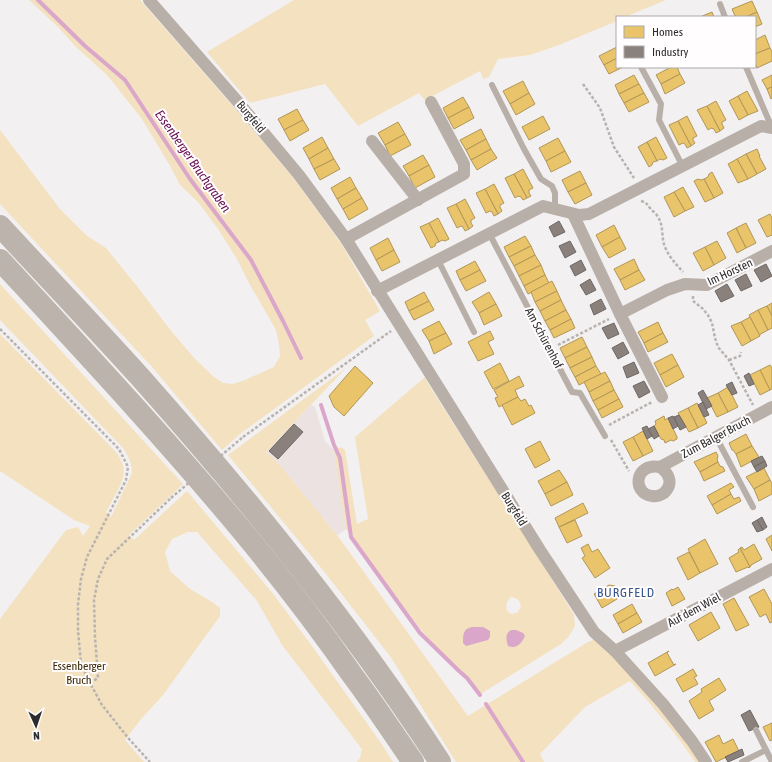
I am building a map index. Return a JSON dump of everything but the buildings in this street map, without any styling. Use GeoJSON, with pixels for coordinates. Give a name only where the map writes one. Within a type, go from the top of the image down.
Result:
{"type":"FeatureCollection","features":[{"type":"Feature","properties":{"kind":"highway"},"geometry":{"type":"LineString","coordinates":[[0,226],[139,377],[299,565],[383,678],[440,762]]}},
{"type":"Feature","properties":{"kind":"highway"},"geometry":{"type":"LineString","coordinates":[[0,260],[186,464],[244,534],[300,604],[353,675],[413,762]]}},
{"type":"Feature","properties":{"kind":"street","name":"Burgfeld"},"geometry":{"type":"LineString","coordinates":[[148,0],[238,102],[294,169],[346,239],[548,562],[594,632],[615,651],[663,704],[692,741],[706,762]]}},
{"type":"Feature","properties":{"kind":"street"},"geometry":{"type":"LineString","coordinates":[[346,239],[464,174],[464,164],[431,102]]}},
{"type":"Feature","properties":{"kind":"street"},"geometry":{"type":"LineString","coordinates":[[378,291],[543,206],[573,214],[589,214],[682,165],[761,126],[772,128]]}},
{"type":"Feature","properties":{"kind":"street"},"geometry":{"type":"LineString","coordinates":[[372,141],[418,200]]}},
{"type":"Feature","properties":{"kind":"street"},"geometry":{"type":"LineString","coordinates":[[573,214],[620,314],[662,397]]}},
{"type":"Feature","properties":{"kind":"street","name":"Im Horsten"},"geometry":{"type":"LineString","coordinates":[[620,314],[667,290],[685,284],[707,285],[772,251]]}},
{"type":"Feature","properties":{"kind":"street","name":"Zum Balger Bruch"},"geometry":{"type":"LineString","coordinates":[[639,476],[647,467],[654,465],[660,467],[772,407]]}},
{"type":"Feature","properties":{"kind":"street"},"geometry":{"type":"LineString","coordinates":[[639,476],[638,483],[640,489],[645,494],[657,496],[663,493],[669,482],[669,476],[665,470],[660,467]]}},
{"type":"Feature","properties":{"kind":"street","name":"Auf dem Wiel"},"geometry":{"type":"LineString","coordinates":[[615,651],[772,569]]}},
{"type":"Feature","properties":{"kind":"lane"},"geometry":{"type":"LineString","coordinates":[[720,4],[725,16]]}},
{"type":"Feature","properties":{"kind":"lane"},"geometry":{"type":"LineString","coordinates":[[642,68],[661,104],[659,120],[682,165]]}},
{"type":"Feature","properties":{"kind":"lane"},"geometry":{"type":"LineString","coordinates":[[746,68],[772,128]]}},
{"type":"Feature","properties":{"kind":"lane"},"geometry":{"type":"LineString","coordinates":[[492,85],[524,149],[541,179],[552,186],[555,193],[555,209]]}},
{"type":"Feature","properties":{"kind":"lane","name":"Am Schürenhof"},"geometry":{"type":"LineString","coordinates":[[489,233],[572,392],[580,393],[605,436]]}},
{"type":"Feature","properties":{"kind":"lane"},"geometry":{"type":"LineString","coordinates":[[438,260],[474,332]]}},
{"type":"Feature","properties":{"kind":"lane"},"geometry":{"type":"LineString","coordinates":[[716,437],[753,507]]}},
{"type":"Feature","properties":{"kind":"lane"},"geometry":{"type":"LineString","coordinates":[[756,730],[772,762]]}},
{"type":"Feature","properties":{"kind":"lane"},"geometry":{"type":"LineString","coordinates":[[742,762],[766,750]]}},
{"type":"Feature","properties":{"kind":"path"},"geometry":{"type":"LineString","coordinates":[[583,84],[600,108],[614,147],[635,180],[635,191],[640,200],[646,203],[658,216],[665,249],[676,265],[683,271],[693,291],[693,301],[708,315],[712,323],[718,347],[729,360],[758,415]]}},
{"type":"Feature","properties":{"kind":"path"},"geometry":{"type":"LineString","coordinates":[[549,349],[620,314]]}},
{"type":"Feature","properties":{"kind":"path"},"geometry":{"type":"LineString","coordinates":[[90,683],[98,678],[94,600],[98,579],[107,558],[171,498],[243,436],[399,325]]}},
{"type":"Feature","properties":{"kind":"path"},"geometry":{"type":"LineString","coordinates":[[0,329],[119,449],[128,467],[126,480],[87,557],[81,579],[78,604],[78,631],[81,664],[102,705],[129,739],[150,762]]}},
{"type":"Feature","properties":{"kind":"path"},"geometry":{"type":"LineString","coordinates":[[729,360],[740,356],[741,352]]}},
{"type":"Feature","properties":{"kind":"path"},"geometry":{"type":"LineString","coordinates":[[601,429],[662,397]]}},
{"type":"Feature","properties":{"kind":"path"},"geometry":{"type":"LineString","coordinates":[[605,436],[609,437],[629,471],[639,476]]}},
{"type":"Feature","properties":{"kind":"shaded area"},"geometry":{"type":"Polygon","coordinates":[[[311,405],[315,407],[325,441],[334,450],[346,529],[337,535],[279,464],[266,452],[311,405]]]}},
{"type":"Feature","properties":{"kind":"shaded area"},"geometry":{"type":"Polygon","coordinates":[[[472,627],[483,627],[490,631],[490,637],[488,640],[466,646],[463,643],[464,632],[472,627]]]}},
{"type":"Feature","properties":{"kind":"shaded area"},"geometry":{"type":"Polygon","coordinates":[[[511,630],[516,630],[523,633],[525,636],[520,643],[514,647],[508,646],[506,637],[511,630]]]}},
{"type":"Feature","properties":{"kind":"green space"},"geometry":{"type":"Polygon","coordinates":[[[29,0],[140,0],[295,180],[342,245],[380,311],[365,320],[374,336],[240,434],[222,450],[153,368],[0,204],[0,130],[60,209],[87,236],[106,248],[172,332],[195,359],[214,377],[223,383],[233,384],[274,367],[280,356],[276,330],[237,259],[218,229],[198,202],[180,185],[142,119],[107,75],[77,48],[58,27],[29,0]]]}},
{"type":"Feature","properties":{"kind":"green space"},"geometry":{"type":"Polygon","coordinates":[[[294,0],[666,0],[627,16],[616,16],[616,21],[559,45],[530,55],[498,59],[489,77],[483,79],[480,71],[425,100],[419,93],[358,126],[325,84],[250,103],[207,52],[294,0]]]}},
{"type":"Feature","properties":{"kind":"green space","name":"Essenberger Bruch"},"geometry":{"type":"Polygon","coordinates":[[[0,284],[183,484],[129,535],[134,540],[187,491],[274,595],[381,743],[393,762],[357,762],[360,758],[362,749],[282,645],[257,601],[197,532],[188,532],[172,539],[165,552],[170,571],[190,589],[220,608],[220,616],[163,695],[141,719],[125,740],[144,762],[0,762],[0,619],[66,530],[78,527],[83,536],[90,526],[74,520],[0,471],[0,334],[116,452],[122,462],[124,475],[106,512],[111,517],[132,473],[129,460],[123,448],[0,320],[0,284]]]}},
{"type":"Feature","properties":{"kind":"green space"},"geometry":{"type":"Polygon","coordinates":[[[346,368],[266,452],[279,464],[337,535],[468,716],[595,639],[661,708],[702,762],[695,762],[656,710],[630,681],[585,707],[540,754],[544,762],[456,762],[390,656],[322,569],[228,455],[346,368]]]}},
{"type":"Feature","properties":{"kind":"green space"},"geometry":{"type":"Polygon","coordinates":[[[425,377],[574,615],[575,626],[569,636],[561,644],[479,695],[462,673],[445,660],[346,529],[334,450],[341,447],[345,450],[357,524],[368,519],[355,437],[425,377]],[[511,597],[507,602],[506,608],[508,612],[512,614],[518,612],[521,604],[517,599],[511,597]]]}},
{"type":"Feature","properties":{"kind":"waterway","name":"Essenberger Bruchgraben"},"geometry":{"type":"LineString","coordinates":[[38,0],[85,46],[125,80],[190,179],[251,260],[301,358]]}},
{"type":"Feature","properties":{"kind":"waterway","name":"Essenberger Bruchgraben"},"geometry":{"type":"LineString","coordinates":[[321,405],[334,445],[340,458],[351,537],[420,633],[467,678],[480,695]]}},
{"type":"Feature","properties":{"kind":"waterway","name":"Essenberger Bruchgraben"},"geometry":{"type":"LineString","coordinates":[[486,704],[523,762]]}},
{"type":"Feature","properties":{"kind":"district","name":"BURGFELD"},"geometry":{"type":"Point","coordinates":[626,592]}}]}
